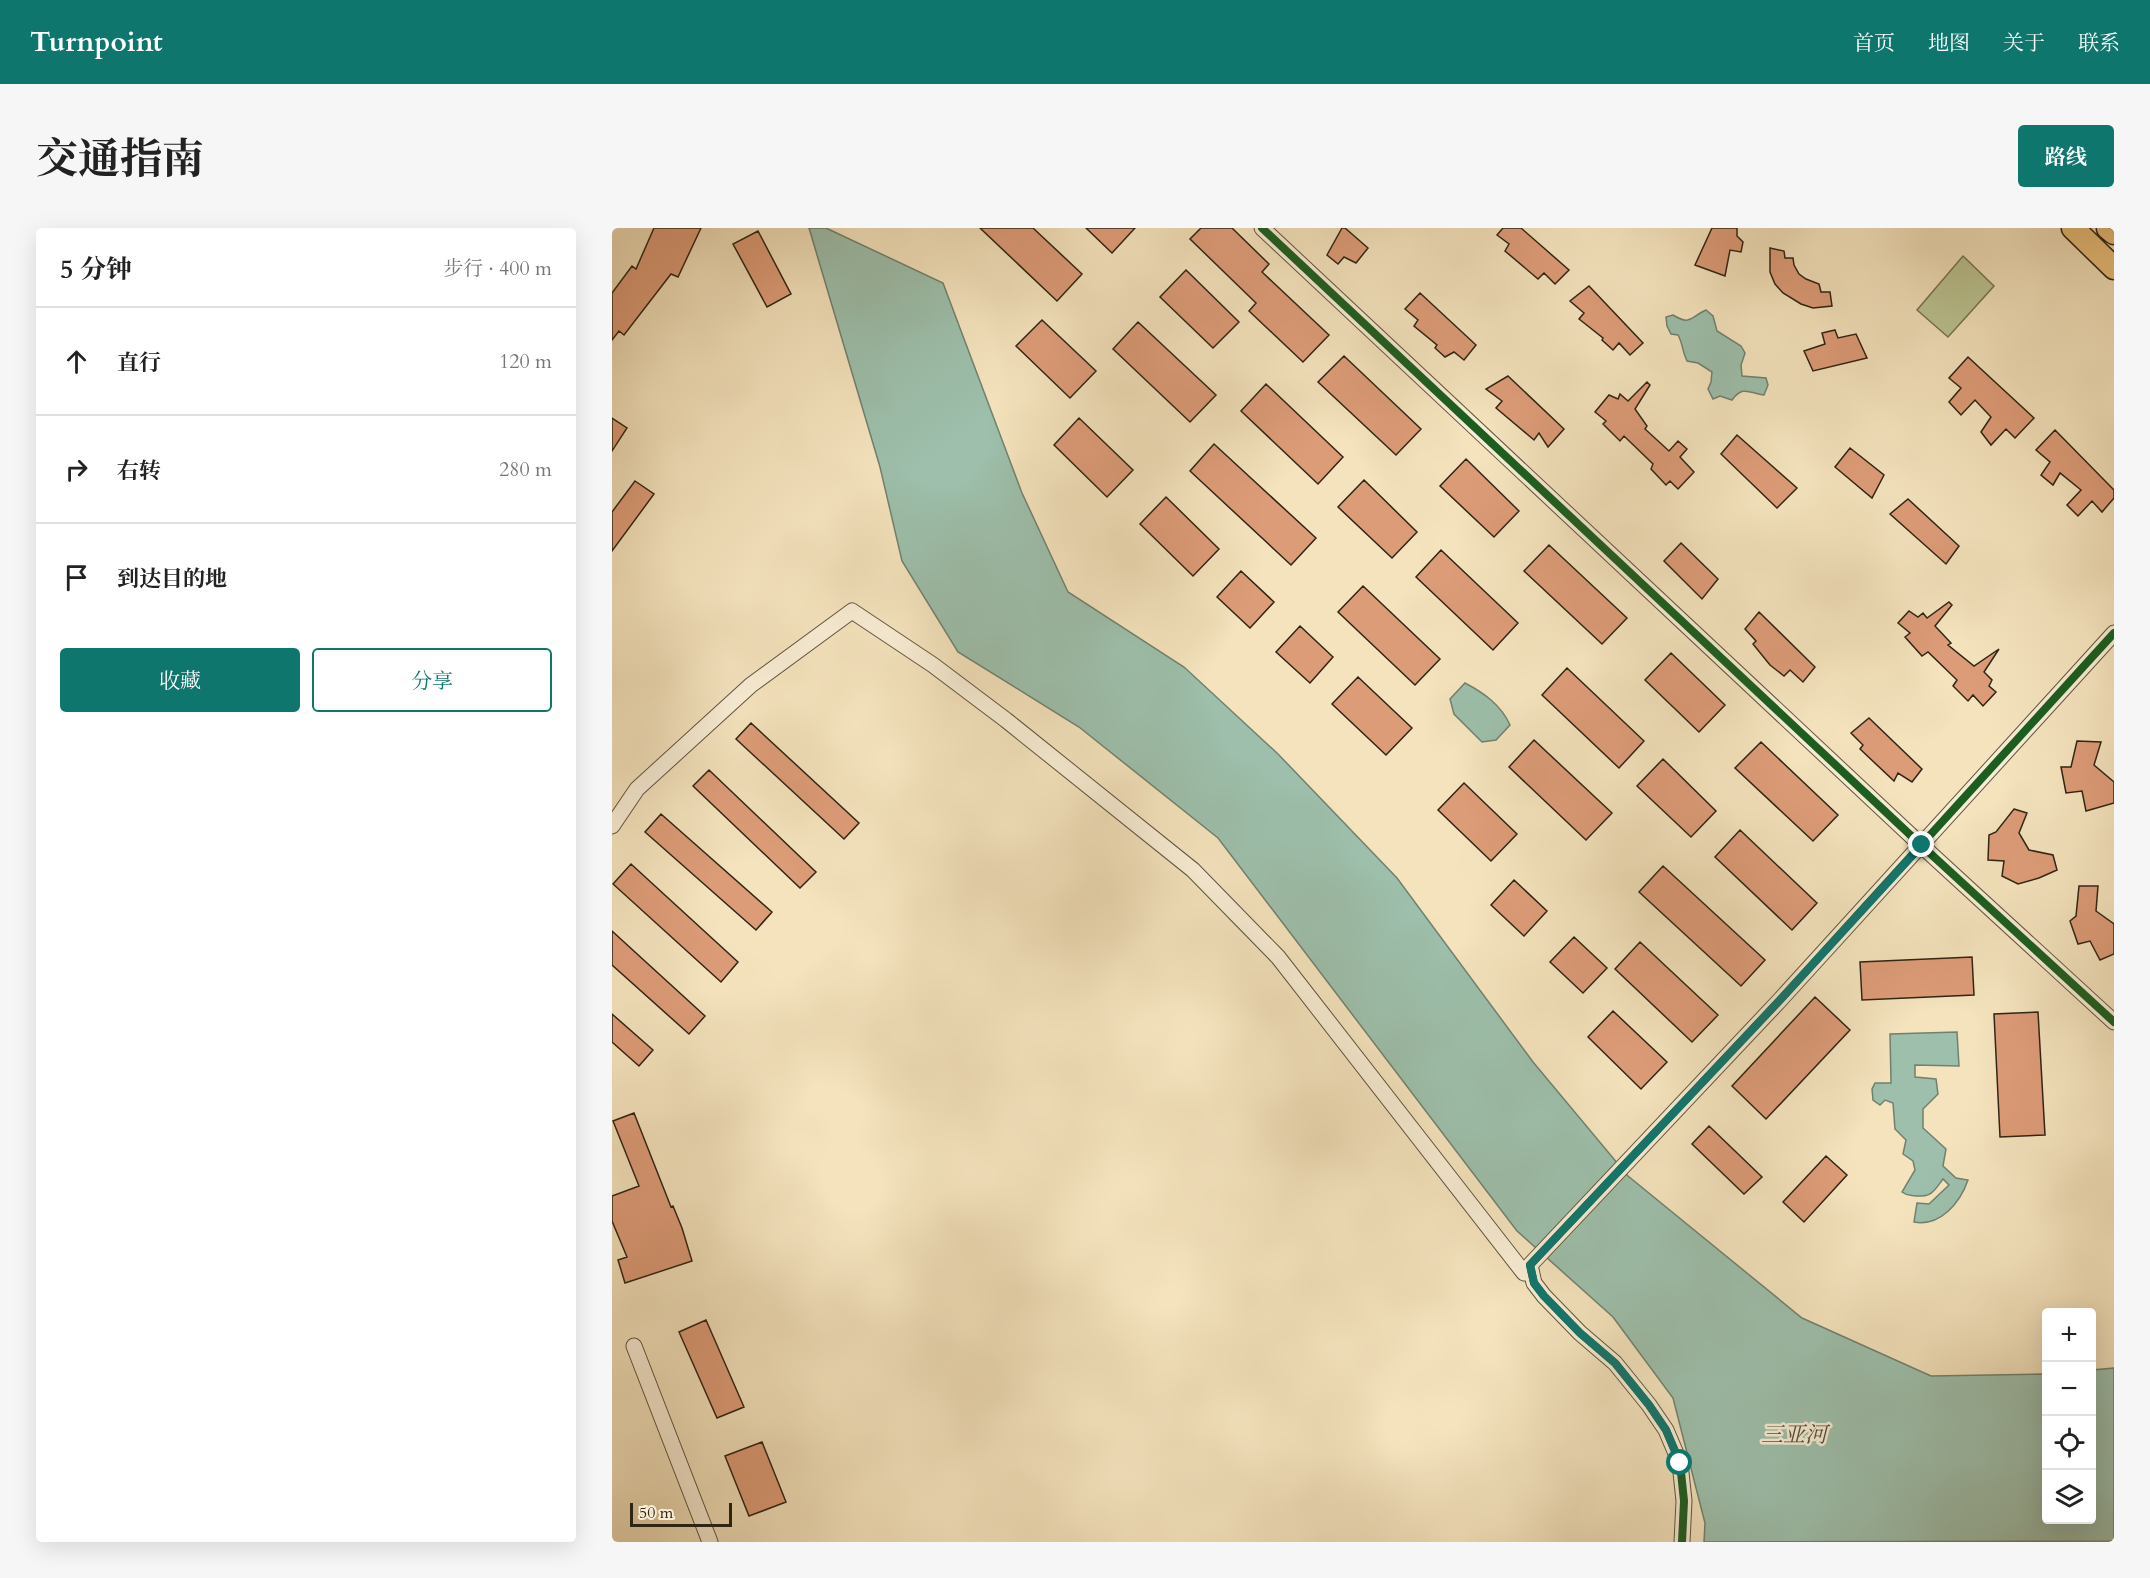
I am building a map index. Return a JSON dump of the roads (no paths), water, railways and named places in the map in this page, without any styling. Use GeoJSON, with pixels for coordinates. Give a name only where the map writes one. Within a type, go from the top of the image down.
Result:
{"type":"FeatureCollection","features":[{"type":"Feature","properties":{"kind":"highway"},"geometry":{"type":"LineString","coordinates":[[2073,228],[2114,268]]}},
{"type":"Feature","properties":{"kind":"highway"},"geometry":{"type":"LineString","coordinates":[[2108,228],[2114,233]]}},
{"type":"Feature","properties":{"kind":"street"},"geometry":{"type":"LineString","coordinates":[[1262,228],[2114,1022]]}},
{"type":"Feature","properties":{"kind":"street"},"geometry":{"type":"LineString","coordinates":[[612,826],[637,789],[751,685],[852,611],[933,664],[1193,870],[1278,957],[1527,1269],[1544,1296],[1580,1333],[1615,1363],[1649,1405],[1666,1430],[1680,1463],[1684,1501],[1682,1542]]}},
{"type":"Feature","properties":{"kind":"street"},"geometry":{"type":"LineString","coordinates":[[1527,1269],[1780,1000],[2114,633]]}},
{"type":"Feature","properties":{"kind":"street"},"geometry":{"type":"LineString","coordinates":[[634,1346],[710,1542]]}},
{"type":"Feature","properties":{"kind":"water","name":"三亚河"},"geometry":{"type":"Polygon","coordinates":[[[809,228],[826,228],[943,283],[1022,493],[1068,592],[1184,667],[1278,754],[1397,878],[1533,1062],[1628,1176],[1802,1318],[1931,1376],[2042,1374],[2042,1524],[2096,1524],[2096,1370],[2114,1368],[2114,1541],[1704,1542],[1705,1523],[1673,1398],[1613,1317],[1517,1231],[1218,838],[1079,727],[958,652],[902,561],[880,467],[809,228]]]}},
{"type":"Feature","properties":{"kind":"water"},"geometry":{"type":"Polygon","coordinates":[[[1706,310],[1713,316],[1717,331],[1741,346],[1745,353],[1741,365],[1742,376],[1766,378],[1768,385],[1764,395],[1743,391],[1732,400],[1720,396],[1713,399],[1708,389],[1712,372],[1698,363],[1687,361],[1680,338],[1678,335],[1671,334],[1666,317],[1673,315],[1687,320],[1706,310]]]}},
{"type":"Feature","properties":{"kind":"water"},"geometry":{"type":"Polygon","coordinates":[[[1465,683],[1491,700],[1502,711],[1510,725],[1496,740],[1482,742],[1454,714],[1450,699],[1465,683]]]}},
{"type":"Feature","properties":{"kind":"water"},"geometry":{"type":"Polygon","coordinates":[[[1957,1032],[1959,1066],[1915,1065],[1915,1077],[1936,1079],[1938,1094],[1923,1109],[1923,1128],[1946,1149],[1943,1166],[1956,1178],[1968,1180],[1960,1197],[1948,1212],[1932,1221],[1914,1222],[1917,1203],[1929,1204],[1949,1185],[1943,1179],[1935,1190],[1926,1195],[1916,1196],[1902,1192],[1915,1170],[1913,1161],[1903,1154],[1906,1140],[1895,1129],[1893,1103],[1885,1100],[1880,1105],[1873,1100],[1872,1089],[1875,1083],[1891,1083],[1890,1034],[1957,1032]]]}}]}
